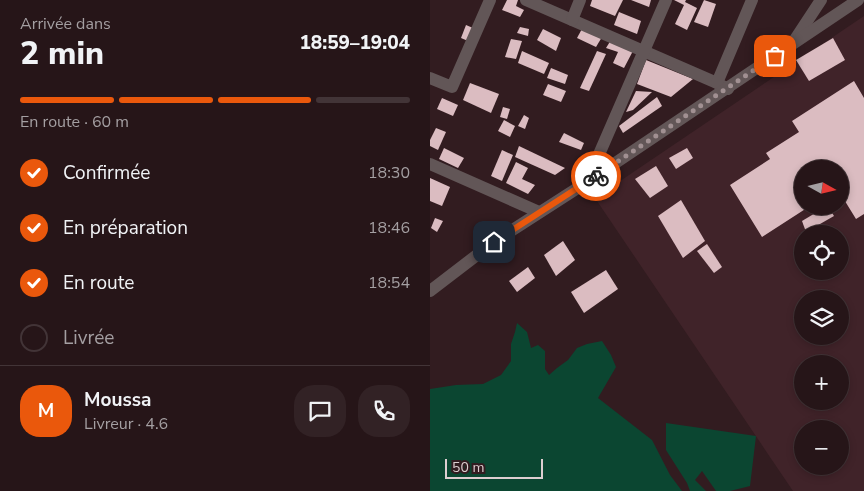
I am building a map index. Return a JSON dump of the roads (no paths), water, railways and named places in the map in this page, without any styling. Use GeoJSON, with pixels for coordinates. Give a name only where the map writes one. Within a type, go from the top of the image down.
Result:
{"type":"FeatureCollection","features":[{"type":"Feature","properties":{"kind":"street"},"geometry":{"type":"LineString","coordinates":[[430,78],[452,87],[490,0]]}},
{"type":"Feature","properties":{"kind":"street"},"geometry":{"type":"LineString","coordinates":[[526,0],[722,86]]}},
{"type":"Feature","properties":{"kind":"street"},"geometry":{"type":"LineString","coordinates":[[572,20],[580,0]]}},
{"type":"Feature","properties":{"kind":"street"},"geometry":{"type":"LineString","coordinates":[[587,182],[666,0]]}},
{"type":"Feature","properties":{"kind":"street"},"geometry":{"type":"LineString","coordinates":[[722,86],[752,0]]}},
{"type":"Feature","properties":{"kind":"street"},"geometry":{"type":"LineString","coordinates":[[791,46],[821,0]]}},
{"type":"Feature","properties":{"kind":"street"},"geometry":{"type":"LineString","coordinates":[[430,291],[494,242],[587,182],[722,86],[791,46],[858,0]]}},
{"type":"Feature","properties":{"kind":"street"},"geometry":{"type":"LineString","coordinates":[[430,164],[539,212]]}}]}
